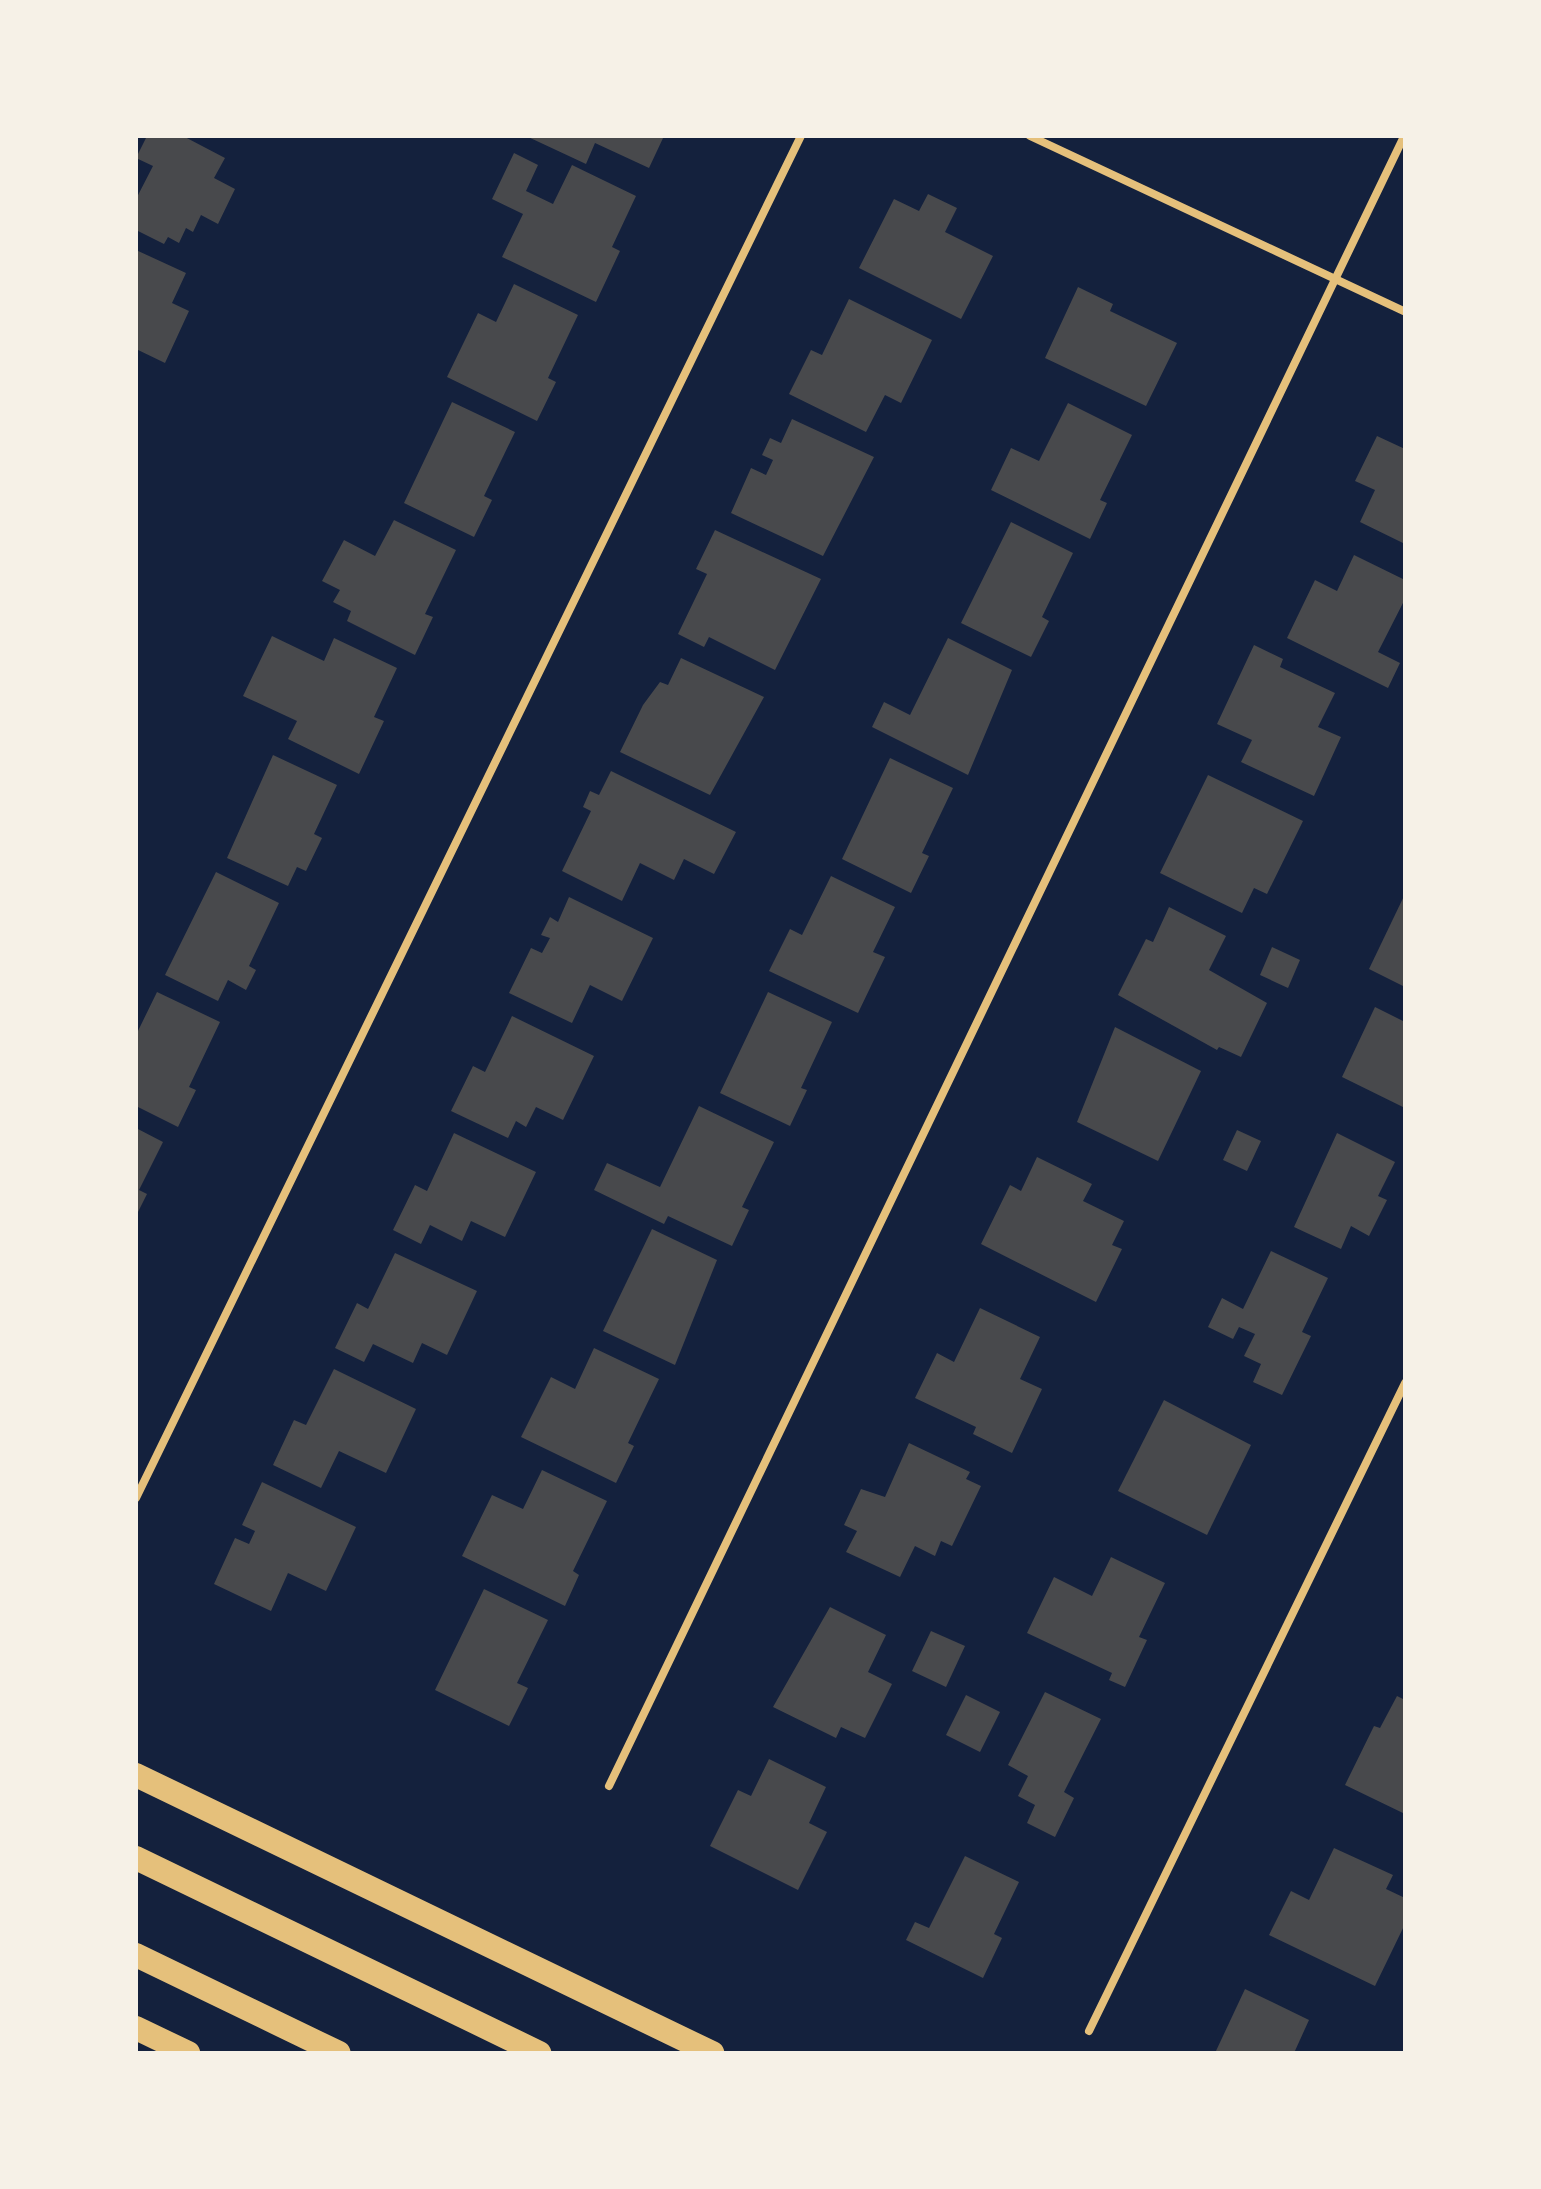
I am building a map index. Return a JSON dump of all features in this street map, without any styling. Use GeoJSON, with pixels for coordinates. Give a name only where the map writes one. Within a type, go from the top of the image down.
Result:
{"type":"FeatureCollection","features":[{"type":"Feature","properties":{"kind":"highway"},"geometry":{"type":"LineString","coordinates":[[136,1775],[712,2053]]}},
{"type":"Feature","properties":{"kind":"highway"},"geometry":{"type":"LineString","coordinates":[[136,1858],[539,2053]]}},
{"type":"Feature","properties":{"kind":"highway"},"geometry":{"type":"LineString","coordinates":[[136,1955],[339,2053]]}},
{"type":"Feature","properties":{"kind":"highway"},"geometry":{"type":"LineString","coordinates":[[136,2028],[188,2053]]}},
{"type":"Feature","properties":{"kind":"street"},"geometry":{"type":"LineString","coordinates":[[136,1498],[801,136]]}},
{"type":"Feature","properties":{"kind":"street"},"geometry":{"type":"LineString","coordinates":[[1030,136],[1405,312]]}},
{"type":"Feature","properties":{"kind":"street"},"geometry":{"type":"LineString","coordinates":[[609,1786],[1404,136]]}},
{"type":"Feature","properties":{"kind":"street"},"geometry":{"type":"LineString","coordinates":[[1089,2031],[1405,1383]]}},
{"type":"Feature","properties":{"kind":"building"},"geometry":{"type":"Polygon","coordinates":[[[147,136],[183,136],[225,158],[214,178],[235,189],[218,224],[201,215],[193,232],[186,228],[179,243],[168,237],[164,244],[136,230],[136,199],[153,166],[136,158],[147,136]]]}},
{"type":"Feature","properties":{"kind":"building"},"geometry":{"type":"Polygon","coordinates":[[[526,136],[664,136],[649,168],[595,143],[586,164],[526,136]]]}},
{"type":"Feature","properties":{"kind":"building"},"geometry":{"type":"Polygon","coordinates":[[[514,153],[538,165],[526,191],[553,204],[572,165],[636,196],[612,247],[620,251],[596,302],[502,257],[523,214],[492,199],[514,153]]]}},
{"type":"Feature","properties":{"kind":"building"},"geometry":{"type":"Polygon","coordinates":[[[928,194],[957,208],[945,232],[993,256],[961,319],[859,268],[894,199],[919,211],[928,194]]]}},
{"type":"Feature","properties":{"kind":"building"},"geometry":{"type":"Polygon","coordinates":[[[136,250],[186,273],[172,303],[189,311],[165,363],[136,349],[136,250]]]}},
{"type":"Feature","properties":{"kind":"building"},"geometry":{"type":"Polygon","coordinates":[[[514,284],[578,315],[548,378],[556,382],[537,421],[447,377],[478,313],[496,322],[514,284]]]}},
{"type":"Feature","properties":{"kind":"building"},"geometry":{"type":"Polygon","coordinates":[[[1078,287],[1113,304],[1110,311],[1177,343],[1146,406],[1045,358],[1078,287]]]}},
{"type":"Feature","properties":{"kind":"building"},"geometry":{"type":"Polygon","coordinates":[[[849,299],[932,340],[901,403],[885,395],[866,432],[789,394],[811,350],[822,355],[849,299]]]}},
{"type":"Feature","properties":{"kind":"building"},"geometry":{"type":"Polygon","coordinates":[[[452,402],[515,432],[484,496],[492,500],[474,537],[404,503],[452,402]]]}},
{"type":"Feature","properties":{"kind":"building"},"geometry":{"type":"Polygon","coordinates":[[[1068,403],[1132,435],[1100,500],[1107,503],[1090,539],[991,490],[1011,448],[1039,461],[1068,403]]]}},
{"type":"Feature","properties":{"kind":"building"},"geometry":{"type":"Polygon","coordinates":[[[792,419],[874,457],[823,556],[731,513],[751,468],[766,475],[773,460],[762,455],[770,438],[781,443],[792,419]]]}},
{"type":"Feature","properties":{"kind":"building"},"geometry":{"type":"Polygon","coordinates":[[[1377,436],[1405,449],[1405,544],[1360,522],[1375,490],[1355,481],[1377,436]]]}},
{"type":"Feature","properties":{"kind":"building"},"geometry":{"type":"Polygon","coordinates":[[[394,520],[456,550],[425,614],[433,617],[415,655],[347,621],[351,611],[333,602],[340,590],[322,581],[344,540],[375,556],[394,520]]]}},
{"type":"Feature","properties":{"kind":"building"},"geometry":{"type":"Polygon","coordinates":[[[1011,522],[1073,553],[1042,617],[1049,621],[1031,657],[961,623],[1011,522]]]}},
{"type":"Feature","properties":{"kind":"building"},"geometry":{"type":"Polygon","coordinates":[[[715,530],[821,579],[775,670],[709,637],[704,647],[678,634],[707,574],[696,569],[715,530]]]}},
{"type":"Feature","properties":{"kind":"building"},"geometry":{"type":"Polygon","coordinates":[[[1354,555],[1405,580],[1405,599],[1378,652],[1400,663],[1388,688],[1287,638],[1315,580],[1337,591],[1354,555]]]}},
{"type":"Feature","properties":{"kind":"building"},"geometry":{"type":"Polygon","coordinates":[[[272,636],[324,661],[334,638],[397,668],[374,717],[384,721],[359,774],[288,739],[297,721],[243,696],[272,636]]]}},
{"type":"Feature","properties":{"kind":"building"},"geometry":{"type":"Polygon","coordinates":[[[948,638],[1012,670],[968,775],[872,727],[884,702],[910,715],[948,638]]]}},
{"type":"Feature","properties":{"kind":"building"},"geometry":{"type":"Polygon","coordinates":[[[1254,645],[1283,659],[1280,667],[1335,693],[1318,727],[1341,737],[1314,796],[1241,762],[1252,740],[1217,724],[1254,645]]]}},
{"type":"Feature","properties":{"kind":"building"},"geometry":{"type":"Polygon","coordinates":[[[681,658],[764,697],[710,795],[620,752],[643,705],[660,682],[668,685],[681,658]]]}},
{"type":"Feature","properties":{"kind":"building"},"geometry":{"type":"Polygon","coordinates":[[[273,755],[337,785],[314,834],[322,838],[306,871],[297,867],[288,886],[227,858],[273,755]]]}},
{"type":"Feature","properties":{"kind":"building"},"geometry":{"type":"Polygon","coordinates":[[[890,758],[953,788],[922,853],[929,856],[911,893],[842,859],[890,758]]]}},
{"type":"Feature","properties":{"kind":"building"},"geometry":{"type":"Polygon","coordinates":[[[611,771],[736,832],[714,874],[684,859],[674,880],[640,863],[622,901],[562,871],[591,811],[583,807],[590,791],[599,795],[611,771]]]}},
{"type":"Feature","properties":{"kind":"building"},"geometry":{"type":"Polygon","coordinates":[[[1208,775],[1303,821],[1267,894],[1254,888],[1242,913],[1160,873],[1208,775]]]}},
{"type":"Feature","properties":{"kind":"building"},"geometry":{"type":"Polygon","coordinates":[[[216,872],[279,903],[249,966],[256,970],[246,990],[228,980],[218,1001],[165,975],[216,872]]]}},
{"type":"Feature","properties":{"kind":"building"},"geometry":{"type":"Polygon","coordinates":[[[831,876],[895,907],[873,952],[885,957],[858,1013],[769,971],[790,929],[802,935],[831,876]]]}},
{"type":"Feature","properties":{"kind":"building"},"geometry":{"type":"Polygon","coordinates":[[[1405,894],[1405,987],[1369,969],[1405,894]]]}},
{"type":"Feature","properties":{"kind":"building"},"geometry":{"type":"Polygon","coordinates":[[[569,897],[653,938],[622,1001],[590,985],[572,1023],[509,993],[531,948],[542,953],[550,938],[541,935],[550,917],[558,922],[569,897]]]}},
{"type":"Feature","properties":{"kind":"building"},"geometry":{"type":"Polygon","coordinates":[[[1169,907],[1226,936],[1209,970],[1267,1003],[1241,1057],[1219,1047],[1217,1050],[1118,995],[1146,939],[1153,942],[1169,907]]]}},
{"type":"Feature","properties":{"kind":"building"},"geometry":{"type":"Polygon","coordinates":[[[1272,947],[1300,960],[1288,988],[1260,975],[1272,947]]]}},
{"type":"Feature","properties":{"kind":"building"},"geometry":{"type":"Polygon","coordinates":[[[157,992],[220,1022],[189,1087],[196,1090],[178,1127],[136,1106],[136,1035],[157,992]]]}},
{"type":"Feature","properties":{"kind":"building"},"geometry":{"type":"Polygon","coordinates":[[[768,992],[832,1022],[801,1088],[807,1090],[790,1126],[720,1093],[768,992]]]}},
{"type":"Feature","properties":{"kind":"building"},"geometry":{"type":"Polygon","coordinates":[[[1375,1007],[1405,1022],[1405,1108],[1342,1077],[1375,1007]]]}},
{"type":"Feature","properties":{"kind":"building"},"geometry":{"type":"Polygon","coordinates":[[[512,1016],[594,1056],[563,1120],[536,1107],[526,1127],[516,1121],[508,1138],[451,1111],[473,1066],[485,1072],[512,1016]]]}},
{"type":"Feature","properties":{"kind":"building"},"geometry":{"type":"Polygon","coordinates":[[[1115,1027],[1201,1071],[1158,1161],[1077,1122],[1115,1027]]]}},
{"type":"Feature","properties":{"kind":"building"},"geometry":{"type":"Polygon","coordinates":[[[699,1106],[774,1142],[742,1207],[749,1210],[732,1246],[668,1216],[664,1224],[594,1190],[607,1163],[660,1187],[699,1106]]]}},
{"type":"Feature","properties":{"kind":"building"},"geometry":{"type":"Polygon","coordinates":[[[136,1128],[163,1142],[139,1190],[147,1194],[136,1216],[136,1128]]]}},
{"type":"Feature","properties":{"kind":"building"},"geometry":{"type":"Polygon","coordinates":[[[1237,1130],[1261,1141],[1247,1171],[1223,1160],[1237,1130]]]}},
{"type":"Feature","properties":{"kind":"building"},"geometry":{"type":"Polygon","coordinates":[[[454,1133],[536,1172],[505,1237],[471,1221],[462,1241],[430,1225],[421,1244],[393,1230],[415,1185],[427,1191],[454,1133]]]}},
{"type":"Feature","properties":{"kind":"building"},"geometry":{"type":"Polygon","coordinates":[[[1337,1133],[1395,1162],[1378,1196],[1387,1200],[1369,1236],[1351,1226],[1341,1249],[1294,1227],[1337,1133]]]}},
{"type":"Feature","properties":{"kind":"building"},"geometry":{"type":"Polygon","coordinates":[[[1037,1157],[1092,1184],[1083,1201],[1124,1221],[1112,1245],[1122,1249],[1096,1302],[981,1244],[1010,1185],[1021,1191],[1037,1157]]]}},
{"type":"Feature","properties":{"kind":"building"},"geometry":{"type":"Polygon","coordinates":[[[652,1229],[717,1260],[675,1365],[603,1331],[652,1229]]]}},
{"type":"Feature","properties":{"kind":"building"},"geometry":{"type":"Polygon","coordinates":[[[1271,1251],[1328,1278],[1302,1332],[1311,1336],[1282,1395],[1253,1382],[1261,1364],[1244,1356],[1255,1334],[1239,1327],[1233,1339],[1208,1327],[1222,1298],[1243,1309],[1271,1251]]]}},
{"type":"Feature","properties":{"kind":"building"},"geometry":{"type":"Polygon","coordinates":[[[395,1253],[477,1291],[447,1355],[422,1343],[413,1363],[373,1344],[364,1362],[335,1348],[357,1303],[368,1309],[395,1253]]]}},
{"type":"Feature","properties":{"kind":"building"},"geometry":{"type":"Polygon","coordinates":[[[980,1308],[1040,1337],[1020,1379],[1042,1389],[1012,1453],[973,1434],[976,1427],[915,1398],[937,1353],[954,1362],[980,1308]]]}},
{"type":"Feature","properties":{"kind":"building"},"geometry":{"type":"Polygon","coordinates":[[[594,1348],[659,1379],[628,1443],[634,1446],[616,1483],[521,1437],[551,1377],[575,1389],[594,1348]]]}},
{"type":"Feature","properties":{"kind":"building"},"geometry":{"type":"Polygon","coordinates":[[[334,1369],[416,1409],[386,1473],[339,1451],[321,1488],[273,1465],[294,1420],[306,1425],[334,1369]]]}},
{"type":"Feature","properties":{"kind":"building"},"geometry":{"type":"Polygon","coordinates":[[[1164,1400],[1251,1445],[1207,1535],[1118,1491],[1164,1400]]]}},
{"type":"Feature","properties":{"kind":"building"},"geometry":{"type":"Polygon","coordinates":[[[909,1443],[970,1472],[966,1479],[981,1486],[952,1546],[941,1541],[935,1556],[915,1546],[900,1577],[846,1552],[857,1531],[844,1525],[861,1489],[885,1497],[909,1443]]]}},
{"type":"Feature","properties":{"kind":"building"},"geometry":{"type":"Polygon","coordinates":[[[542,1470],[607,1501],[573,1571],[579,1575],[565,1606],[462,1556],[492,1495],[523,1509],[542,1470]]]}},
{"type":"Feature","properties":{"kind":"building"},"geometry":{"type":"Polygon","coordinates":[[[262,1482],[356,1527],[326,1591],[288,1573],[271,1611],[214,1584],[235,1538],[249,1544],[255,1531],[242,1525],[262,1482]]]}},
{"type":"Feature","properties":{"kind":"building"},"geometry":{"type":"Polygon","coordinates":[[[1111,1557],[1165,1583],[1139,1637],[1147,1640],[1125,1687],[1109,1680],[1112,1673],[1027,1633],[1054,1577],[1092,1596],[1111,1557]]]}},
{"type":"Feature","properties":{"kind":"building"},"geometry":{"type":"Polygon","coordinates":[[[484,1589],[548,1620],[517,1683],[528,1688],[509,1726],[435,1690],[484,1589]]]}},
{"type":"Feature","properties":{"kind":"building"},"geometry":{"type":"Polygon","coordinates":[[[830,1607],[886,1635],[868,1672],[892,1684],[865,1738],[841,1727],[836,1738],[773,1707],[830,1607]]]}},
{"type":"Feature","properties":{"kind":"building"},"geometry":{"type":"Polygon","coordinates":[[[931,1631],[965,1646],[946,1687],[912,1671],[931,1631]]]}},
{"type":"Feature","properties":{"kind":"building"},"geometry":{"type":"Polygon","coordinates":[[[1045,1692],[1101,1719],[1064,1792],[1074,1798],[1055,1837],[1027,1823],[1035,1805],[1018,1796],[1028,1776],[1008,1765],[1045,1692]]]}},
{"type":"Feature","properties":{"kind":"building"},"geometry":{"type":"Polygon","coordinates":[[[966,1695],[1000,1712],[980,1752],[946,1735],[966,1695]]]}},
{"type":"Feature","properties":{"kind":"building"},"geometry":{"type":"Polygon","coordinates":[[[1397,1696],[1405,1700],[1405,1814],[1345,1785],[1374,1726],[1380,1728],[1397,1696]]]}},
{"type":"Feature","properties":{"kind":"building"},"geometry":{"type":"Polygon","coordinates":[[[769,1759],[826,1787],[809,1823],[827,1832],[798,1890],[710,1846],[738,1790],[751,1796],[769,1759]]]}},
{"type":"Feature","properties":{"kind":"building"},"geometry":{"type":"Polygon","coordinates":[[[1334,1848],[1393,1875],[1386,1889],[1405,1898],[1405,1924],[1375,1986],[1269,1935],[1291,1891],[1309,1900],[1334,1848]]]}},
{"type":"Feature","properties":{"kind":"building"},"geometry":{"type":"Polygon","coordinates":[[[965,1856],[1019,1882],[994,1934],[1002,1938],[983,1978],[906,1940],[915,1922],[929,1928],[965,1856]]]}},
{"type":"Feature","properties":{"kind":"building"},"geometry":{"type":"Polygon","coordinates":[[[1245,1989],[1309,2020],[1294,2053],[1215,2053],[1245,1989]]]}}]}
